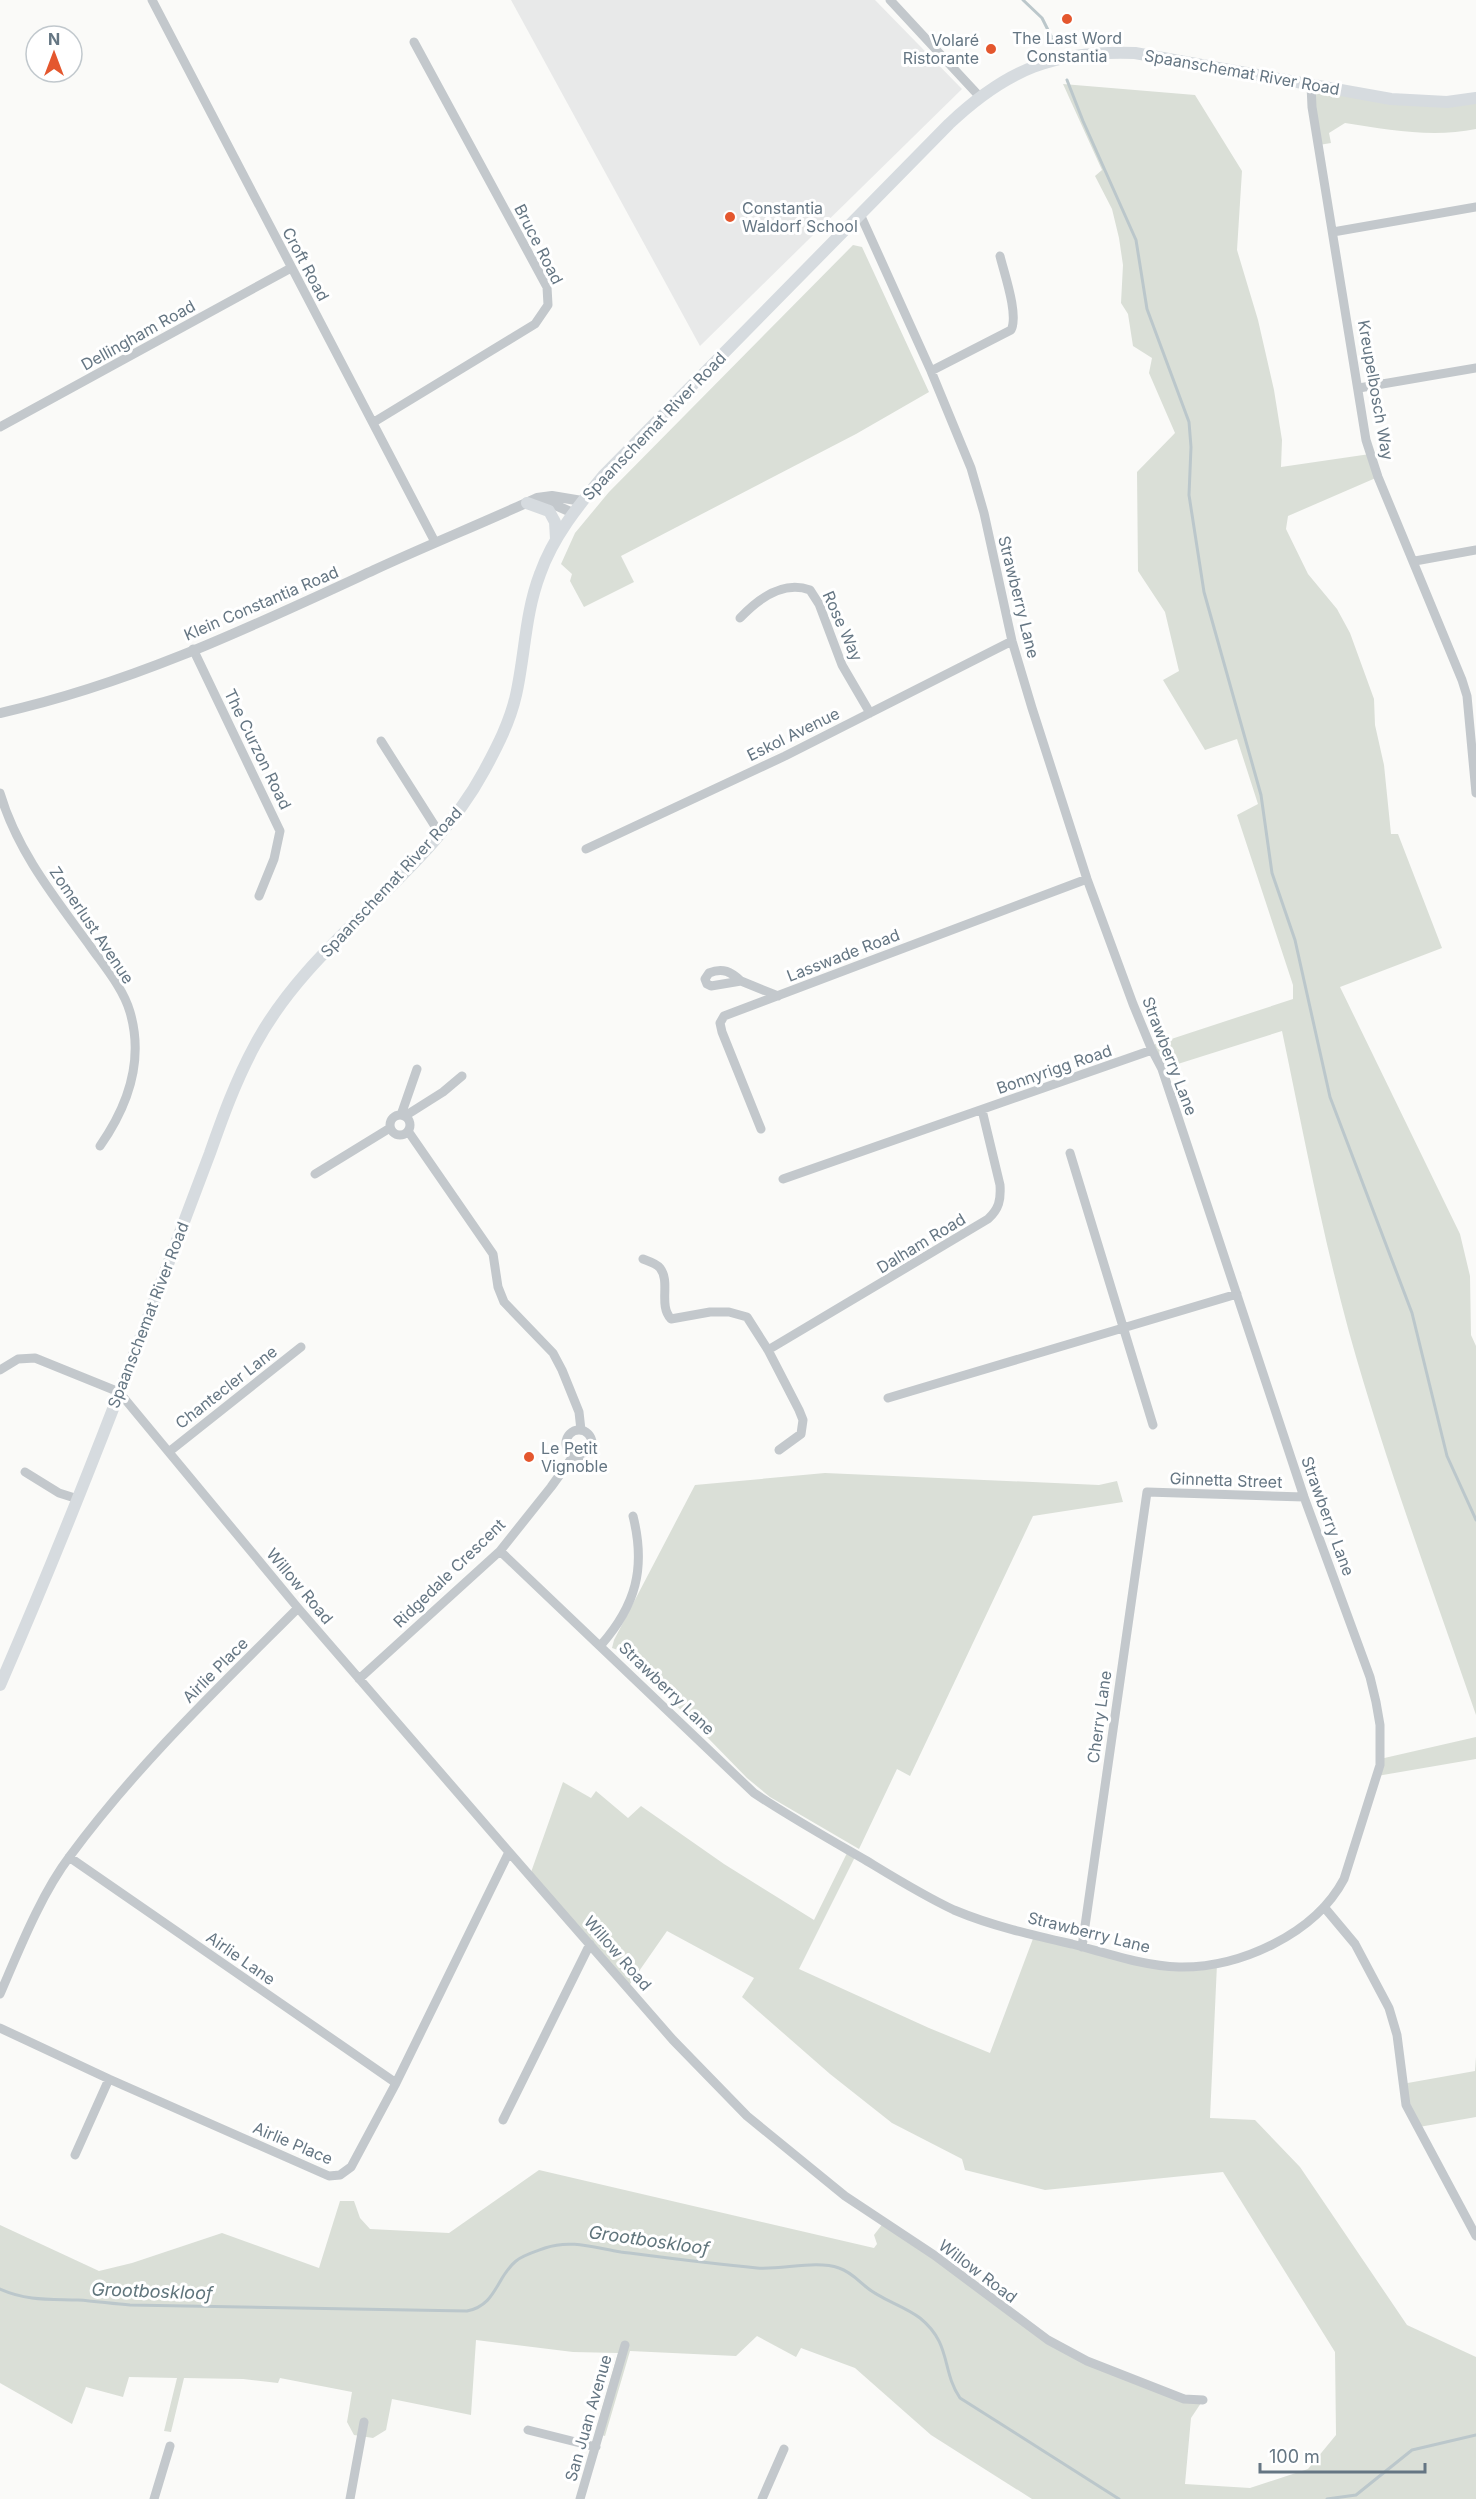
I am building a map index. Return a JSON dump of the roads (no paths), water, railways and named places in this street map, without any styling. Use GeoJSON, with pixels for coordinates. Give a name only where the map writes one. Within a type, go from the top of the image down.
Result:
{"type":"FeatureCollection","features":[{"type":"Feature","properties":{"kind":"main road","name":"Spaanschemat River Road"},"geometry":{"type":"LineString","coordinates":[[0,1685],[78,1499],[228,1100],[254,1046],[274,1012],[302,977],[440,834],[470,796],[505,730],[517,693],[532,598],[540,573],[556,539],[573,513],[619,459],[949,123],[1006,78],[1045,62],[1107,52],[1151,56],[1391,99],[1447,102],[1476,98]]}},
{"type":"Feature","properties":{"kind":"main road"},"geometry":{"type":"LineString","coordinates":[[527,503],[549,511],[555,522],[556,539]]}},
{"type":"Feature","properties":{"kind":"street","name":"Croft Road"},"geometry":{"type":"LineString","coordinates":[[152,0],[435,542]]}},
{"type":"Feature","properties":{"kind":"street"},"geometry":{"type":"LineString","coordinates":[[890,0],[980,97]]}},
{"type":"Feature","properties":{"kind":"street","name":"Bruce Road"},"geometry":{"type":"LineString","coordinates":[[374,422],[535,324],[548,306],[547,287],[414,42]]}},
{"type":"Feature","properties":{"kind":"street","name":"Kreupelbosch Way"},"geometry":{"type":"LineString","coordinates":[[1311,84],[1312,107],[1370,454],[1462,680],[1472,724],[1476,793]]}},
{"type":"Feature","properties":{"kind":"street"},"geometry":{"type":"LineString","coordinates":[[1333,231],[1476,207]]}},
{"type":"Feature","properties":{"kind":"street","name":"Strawberry Lane"},"geometry":{"type":"LineString","coordinates":[[500,1551],[601,1645],[737,1778],[785,1814],[952,1909],[980,1920],[1148,1963],[1176,1967],[1217,1964],[1261,1949],[1282,1938],[1324,1907],[1336,1894],[1344,1879],[1377,1776],[1381,1747],[1380,1725],[1370,1677],[1304,1497],[1162,1069],[1152,1050],[1088,879],[1012,641],[984,513],[974,479],[931,371],[861,214]]}},
{"type":"Feature","properties":{"kind":"street"},"geometry":{"type":"LineString","coordinates":[[931,371],[1011,330],[1014,326],[1013,309],[1000,255]]}},
{"type":"Feature","properties":{"kind":"street","name":"Dellingham Road"},"geometry":{"type":"LineString","coordinates":[[0,427],[291,268]]}},
{"type":"Feature","properties":{"kind":"street"},"geometry":{"type":"LineString","coordinates":[[1359,388],[1476,368]]}},
{"type":"Feature","properties":{"kind":"street","name":"Klein Constantia Road"},"geometry":{"type":"LineString","coordinates":[[0,713],[100,686],[194,649],[290,609],[435,542],[527,503],[552,496],[582,501]]}},
{"type":"Feature","properties":{"kind":"street","name":"Klein Constantia Road"},"geometry":{"type":"LineString","coordinates":[[527,503],[555,505],[573,513]]}},
{"type":"Feature","properties":{"kind":"street"},"geometry":{"type":"LineString","coordinates":[[1414,561],[1476,550]]}},
{"type":"Feature","properties":{"kind":"street","name":"Rose Way"},"geometry":{"type":"LineString","coordinates":[[740,618],[753,604],[776,592],[796,586],[810,590],[819,604],[842,665],[870,713]]}},
{"type":"Feature","properties":{"kind":"street","name":"Eskol Avenue"},"geometry":{"type":"LineString","coordinates":[[586,849],[785,756],[1012,641]]}},
{"type":"Feature","properties":{"kind":"street","name":"The Curzon Road"},"geometry":{"type":"LineString","coordinates":[[194,649],[280,831],[274,859],[259,896]]}},
{"type":"Feature","properties":{"kind":"street"},"geometry":{"type":"LineString","coordinates":[[381,741],[440,834]]}},
{"type":"Feature","properties":{"kind":"street","name":"Zomerlust Avenue"},"geometry":{"type":"LineString","coordinates":[[0,793],[7,816],[28,857],[114,981],[129,1010],[135,1042],[130,1086],[120,1114],[100,1146]]}},
{"type":"Feature","properties":{"kind":"street","name":"Lasswade Road"},"geometry":{"type":"LineString","coordinates":[[761,1129],[722,1032],[720,1023],[729,1014],[1088,879]]}},
{"type":"Feature","properties":{"kind":"street"},"geometry":{"type":"LineString","coordinates":[[741,981],[778,996]]}},
{"type":"Feature","properties":{"kind":"street","name":"Bonnyrigg Road"},"geometry":{"type":"LineString","coordinates":[[783,1179],[1152,1050]]}},
{"type":"Feature","properties":{"kind":"street"},"geometry":{"type":"LineString","coordinates":[[403,1115],[417,1069]]}},
{"type":"Feature","properties":{"kind":"street"},"geometry":{"type":"LineString","coordinates":[[315,1174],[390,1128],[393,1117],[403,1115],[443,1092],[462,1076]]}},
{"type":"Feature","properties":{"kind":"street","name":"Dalham Road"},"geometry":{"type":"LineString","coordinates":[[768,1350],[988,1220],[995,1213],[1001,1197],[1000,1185],[982,1110]]}},
{"type":"Feature","properties":{"kind":"street","name":"Ridgedale Crescent"},"geometry":{"type":"LineString","coordinates":[[359,1679],[500,1551],[574,1455],[583,1455],[592,1445],[591,1436],[581,1426],[579,1412],[553,1353],[504,1302],[498,1287],[493,1254],[408,1131],[410,1122],[403,1115]]}},
{"type":"Feature","properties":{"kind":"street"},"geometry":{"type":"LineString","coordinates":[[390,1128],[398,1135],[408,1131]]}},
{"type":"Feature","properties":{"kind":"street"},"geometry":{"type":"LineString","coordinates":[[1070,1153],[1153,1425]]}},
{"type":"Feature","properties":{"kind":"street"},"geometry":{"type":"LineString","coordinates":[[643,1259],[657,1265],[662,1270],[665,1310],[671,1318],[710,1312],[745,1315],[768,1350],[803,1420],[801,1434],[779,1450]]}},
{"type":"Feature","properties":{"kind":"street"},"geometry":{"type":"LineString","coordinates":[[888,1398],[1237,1294]]}},
{"type":"Feature","properties":{"kind":"street","name":"Chantecler Lane"},"geometry":{"type":"LineString","coordinates":[[170,1451],[301,1347]]}},
{"type":"Feature","properties":{"kind":"street"},"geometry":{"type":"LineString","coordinates":[[0,1370],[18,1359],[35,1358],[119,1392]]}},
{"type":"Feature","properties":{"kind":"street","name":"Willow Road"},"geometry":{"type":"LineString","coordinates":[[119,1392],[298,1608],[509,1852],[717,2088],[747,2116],[845,2196],[934,2255],[1048,2340],[1087,2361],[1184,2399],[1203,2400]]}},
{"type":"Feature","properties":{"kind":"street"},"geometry":{"type":"LineString","coordinates":[[574,1455],[567,1446],[567,1438],[581,1426]]}},
{"type":"Feature","properties":{"kind":"street"},"geometry":{"type":"LineString","coordinates":[[26,1472],[59,1493],[78,1499]]}},
{"type":"Feature","properties":{"kind":"street","name":"Ginnetta Street"},"geometry":{"type":"LineString","coordinates":[[1147,1492],[1304,1497]]}},
{"type":"Feature","properties":{"kind":"street","name":"Cherry Lane"},"geometry":{"type":"LineString","coordinates":[[1082,1947],[1147,1492]]}},
{"type":"Feature","properties":{"kind":"street"},"geometry":{"type":"LineString","coordinates":[[601,1645],[618,1622],[638,1580],[639,1541],[633,1516]]}},
{"type":"Feature","properties":{"kind":"street","name":"Airlie Place"},"geometry":{"type":"LineString","coordinates":[[0,1994],[35,1918],[69,1857],[159,1749],[298,1608]]}},
{"type":"Feature","properties":{"kind":"street","name":"Airlie Place"},"geometry":{"type":"LineString","coordinates":[[0,2028],[329,2176],[345,2173],[351,2167],[396,2084],[509,1852]]}},
{"type":"Feature","properties":{"kind":"street","name":"Airlie Lane"},"geometry":{"type":"LineString","coordinates":[[69,1857],[396,2084]]}},
{"type":"Feature","properties":{"kind":"street"},"geometry":{"type":"LineString","coordinates":[[1324,1907],[1355,1944],[1389,2008],[1397,2035],[1406,2104],[1476,2236]]}},
{"type":"Feature","properties":{"kind":"street"},"geometry":{"type":"LineString","coordinates":[[503,2120],[590,1944]]}},
{"type":"Feature","properties":{"kind":"street"},"geometry":{"type":"LineString","coordinates":[[75,2154],[109,2079]]}},
{"type":"Feature","properties":{"kind":"street","name":"San Juan Avenue"},"geometry":{"type":"LineString","coordinates":[[580,2499],[626,2345]]}},
{"type":"Feature","properties":{"kind":"street"},"geometry":{"type":"LineString","coordinates":[[350,2499],[364,2422]]}},
{"type":"Feature","properties":{"kind":"street"},"geometry":{"type":"LineString","coordinates":[[528,2430],[596,2447]]}},
{"type":"Feature","properties":{"kind":"street"},"geometry":{"type":"LineString","coordinates":[[154,2499],[170,2446]]}},
{"type":"Feature","properties":{"kind":"street"},"geometry":{"type":"LineString","coordinates":[[762,2499],[784,2449]]}},
{"type":"Feature","properties":{"kind":"waterway"},"geometry":{"type":"LineString","coordinates":[[1023,0],[1042,18],[1054,42]]}},
{"type":"Feature","properties":{"kind":"waterway"},"geometry":{"type":"LineString","coordinates":[[1067,80],[1136,240],[1147,309],[1189,422],[1191,447],[1189,495],[1204,592],[1261,795],[1272,873],[1295,940],[1330,1097],[1412,1313],[1447,1456],[1476,1520]]}},
{"type":"Feature","properties":{"kind":"waterway","name":"Grootboskloof"},"geometry":{"type":"LineString","coordinates":[[0,2289],[29,2297],[130,2305],[467,2311],[477,2308],[490,2297],[509,2267],[516,2261],[530,2253],[555,2245],[583,2245],[621,2252],[757,2268],[830,2266],[850,2273],[871,2291],[913,2313],[930,2328],[942,2347],[950,2377],[960,2398],[1119,2499]]}},
{"type":"Feature","properties":{"kind":"waterway","name":"Grootboskloof"},"geometry":{"type":"LineString","coordinates":[[1327,2499],[1356,2495],[1412,2450],[1476,2435]]}},
{"type":"Feature","properties":{"kind":"place","name":"The Last Word Constantia"},"geometry":{"type":"Point","coordinates":[1067,19]}},
{"type":"Feature","properties":{"kind":"place","name":"Volaré Ristorante"},"geometry":{"type":"Point","coordinates":[991,49]}},
{"type":"Feature","properties":{"kind":"place","name":"Constantia Waldorf School"},"geometry":{"type":"Point","coordinates":[730,217]}},
{"type":"Feature","properties":{"kind":"place","name":"Le Petit Vignoble"},"geometry":{"type":"Point","coordinates":[529,1457]}}]}
